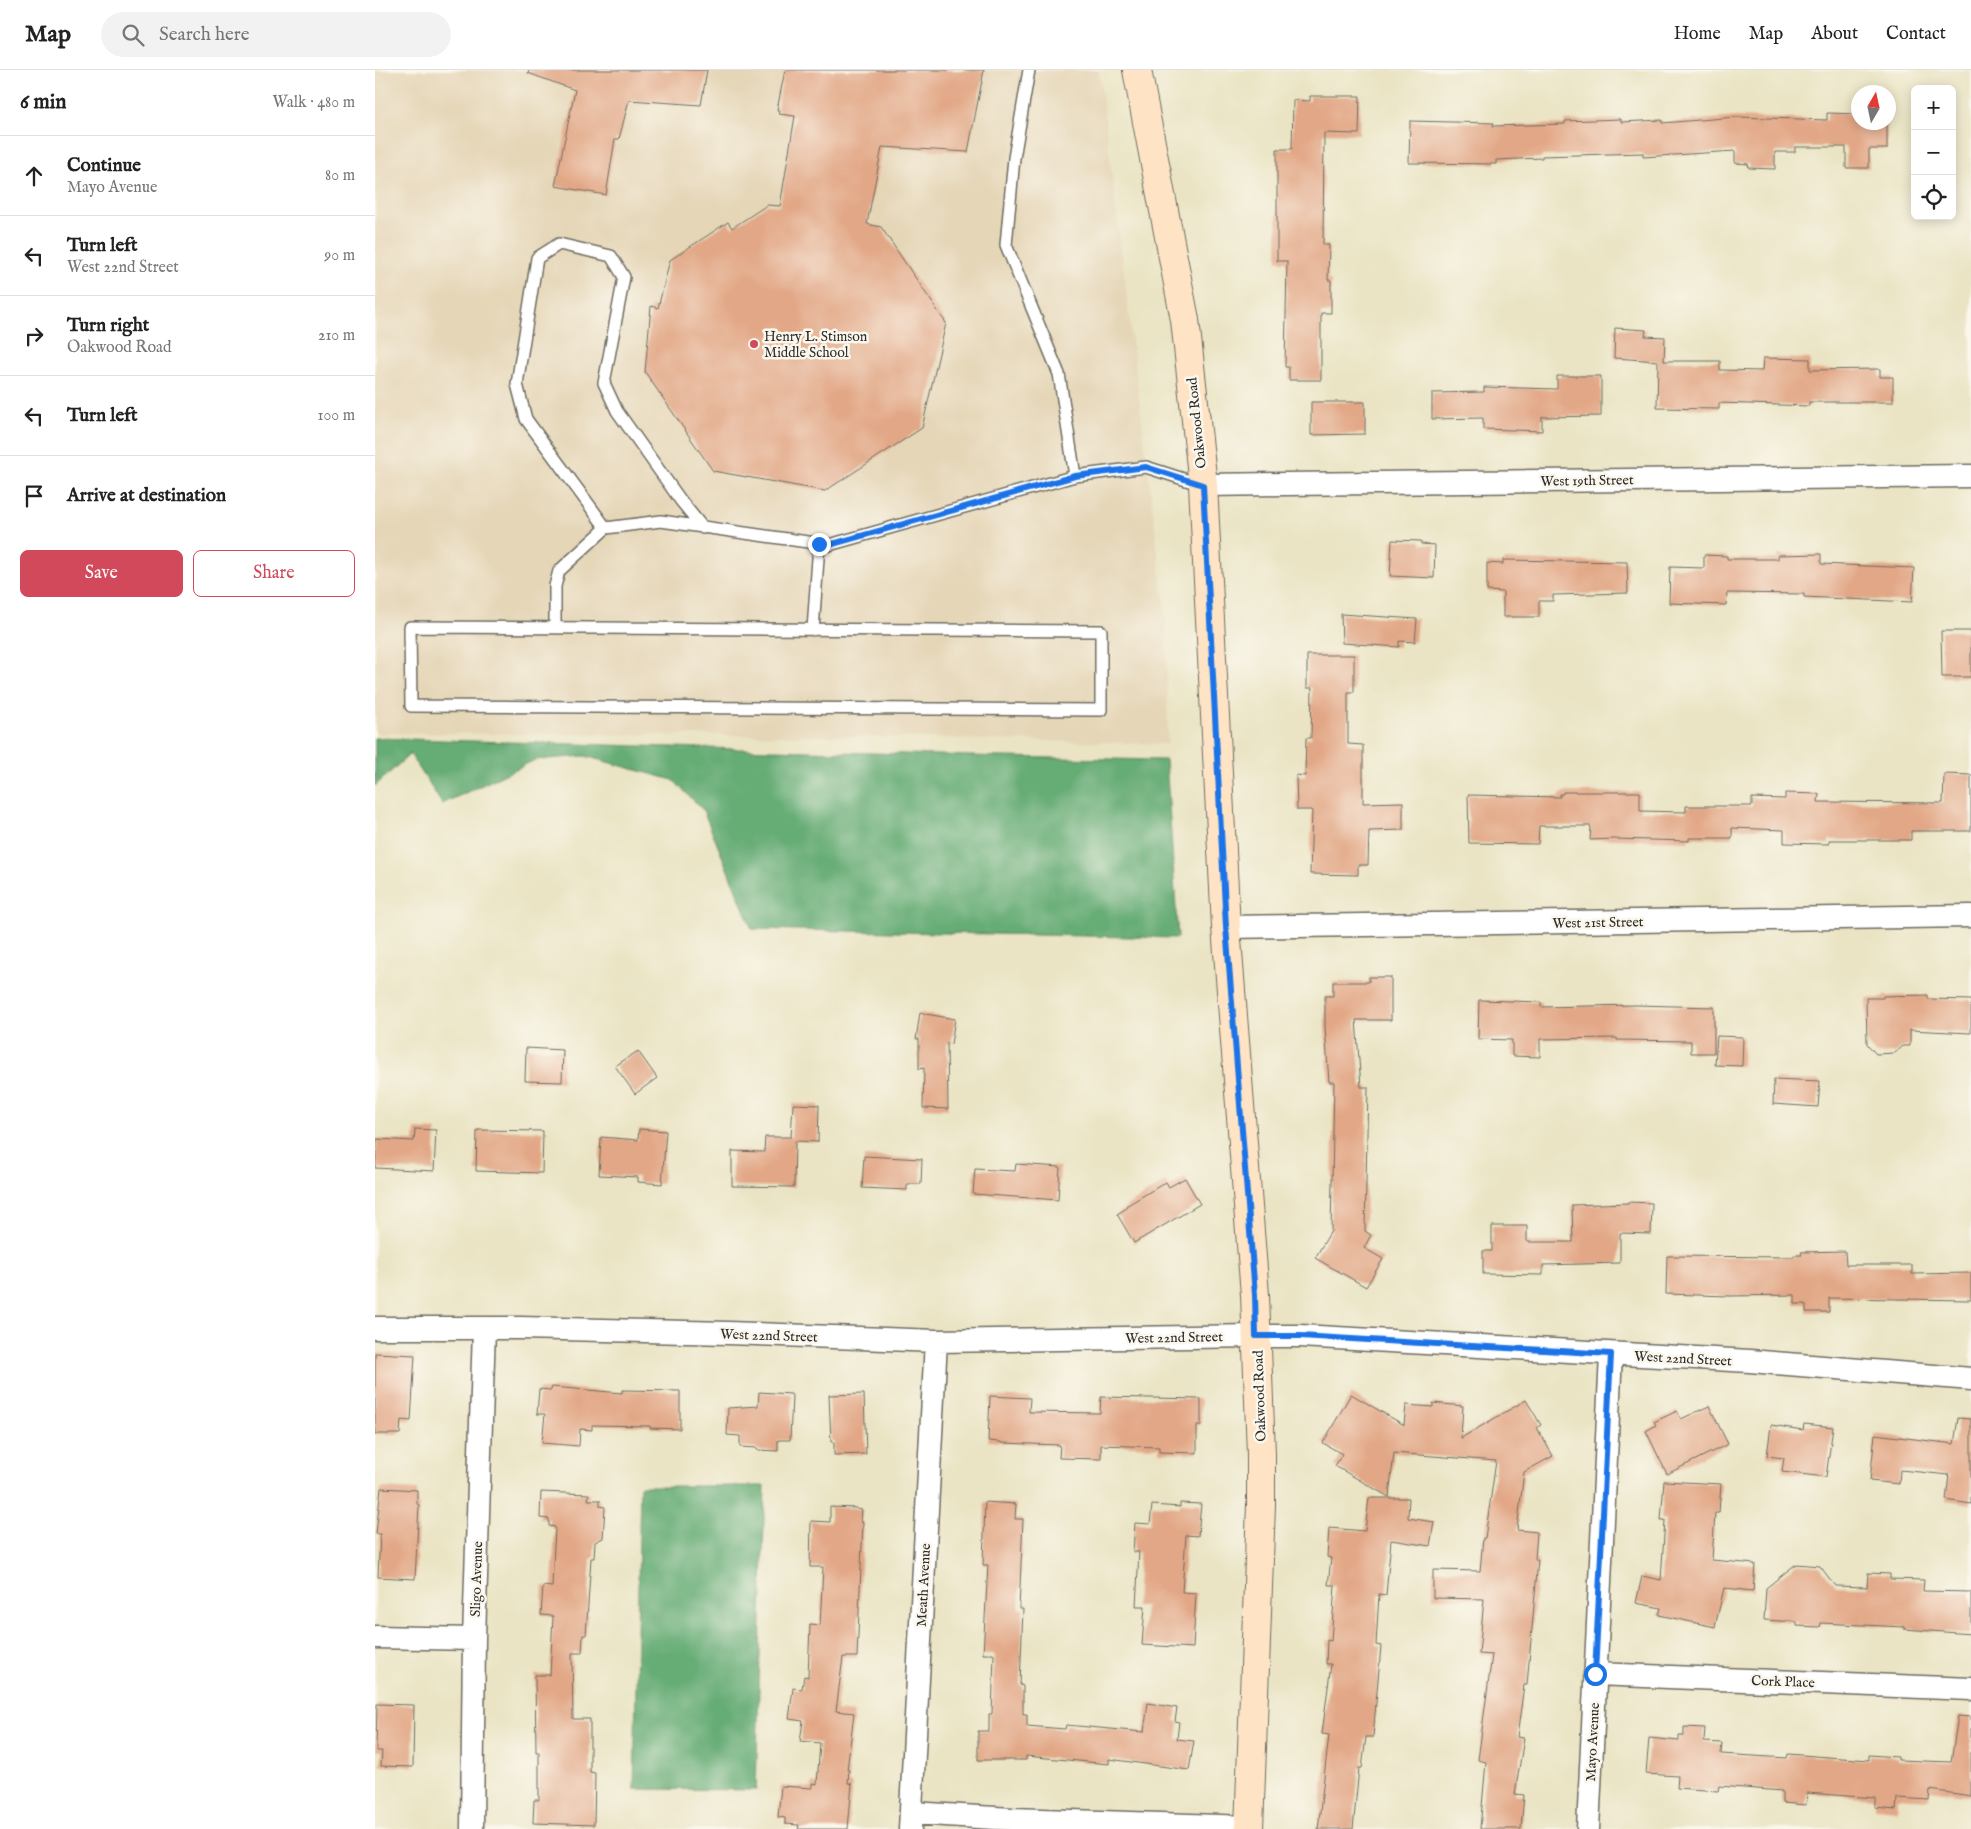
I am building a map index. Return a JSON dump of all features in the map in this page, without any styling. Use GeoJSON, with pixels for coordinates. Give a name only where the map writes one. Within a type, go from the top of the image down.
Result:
{"type":"FeatureCollection","features":[{"type":"Feature","properties":{"kind":"main road","name":"Oakwood Road"},"geometry":{"type":"LineString","coordinates":[[1137,70],[1185,320],[1203,485],[1226,927],[1255,1295],[1261,1505],[1249,1828]]}},
{"type":"Feature","properties":{"kind":"street","name":"West 19th Street"},"geometry":{"type":"LineString","coordinates":[[1203,485],[1971,476]]}},
{"type":"Feature","properties":{"kind":"street","name":"West 21st Street"},"geometry":{"type":"LineString","coordinates":[[1226,927],[1971,916]]}},
{"type":"Feature","properties":{"kind":"street","name":"West 22nd Street"},"geometry":{"type":"LineString","coordinates":[[375,1328],[728,1333],[936,1341],[1256,1336],[1309,1337],[1750,1361],[1971,1379]]}},
{"type":"Feature","properties":{"kind":"street","name":"Sligo Avenue"},"geometry":{"type":"LineString","coordinates":[[472,1829],[474,1639],[483,1329]]}},
{"type":"Feature","properties":{"kind":"street","name":"Meath Avenue"},"geometry":{"type":"LineString","coordinates":[[911,1821],[936,1341]]}},
{"type":"Feature","properties":{"kind":"street","name":"Mayo Avenue"},"geometry":{"type":"LineString","coordinates":[[1588,1829],[1611,1354]]}},
{"type":"Feature","properties":{"kind":"street"},"geometry":{"type":"LineString","coordinates":[[375,1637],[474,1639]]}},
{"type":"Feature","properties":{"kind":"street","name":"Cork Place"},"geometry":{"type":"LineString","coordinates":[[1595,1674],[1971,1689]]}},
{"type":"Feature","properties":{"kind":"street"},"geometry":{"type":"LineString","coordinates":[[911,1821],[1012,1819],[1249,1828]]}},
{"type":"Feature","properties":{"kind":"lane"},"geometry":{"type":"LineString","coordinates":[[1029,70],[1014,158],[1006,245],[1059,374],[1075,476]]}},
{"type":"Feature","properties":{"kind":"lane"},"geometry":{"type":"LineString","coordinates":[[606,528],[526,419],[517,384],[537,258],[559,244],[611,256],[624,277],[604,383],[617,411],[681,501],[703,528]]}},
{"type":"Feature","properties":{"kind":"lane"},"geometry":{"type":"LineString","coordinates":[[555,628],[555,586],[559,571],[606,528],[661,521],[829,545],[1075,476],[1146,467],[1203,485]]}},
{"type":"Feature","properties":{"kind":"lane"},"geometry":{"type":"LineString","coordinates":[[813,630],[819,544]]}},
{"type":"Feature","properties":{"kind":"lane"},"geometry":{"type":"LineString","coordinates":[[410,627],[555,628],[1101,631],[1101,710],[411,706],[410,627]]}},
{"type":"Feature","properties":{"kind":"shaded area","name":"Henry L. Stimson Middle School"},"geometry":{"type":"Polygon","coordinates":[[[375,70],[1099,70],[1166,618],[1168,744],[841,736],[375,733],[375,70]]]}},
{"type":"Feature","properties":{"kind":"green space"},"geometry":{"type":"Polygon","coordinates":[[[375,738],[1166,760],[1178,938],[752,929],[703,810],[673,780],[585,756],[535,760],[442,804],[410,754],[375,786],[375,738]]]}},
{"type":"Feature","properties":{"kind":"green space"},"geometry":{"type":"Polygon","coordinates":[[[640,1486],[765,1486],[756,1790],[634,1789],[640,1486]]]}},
{"type":"Feature","properties":{"kind":"building"},"geometry":{"type":"Polygon","coordinates":[[[529,70],[707,70],[701,105],[629,100],[619,139],[615,139],[606,195],[555,186],[575,90],[528,73],[529,70]]]}},
{"type":"Feature","properties":{"kind":"building"},"geometry":{"type":"Polygon","coordinates":[[[785,70],[984,70],[968,152],[882,147],[867,224],[881,227],[946,323],[922,428],[825,491],[713,471],[645,372],[651,306],[658,308],[670,260],[728,222],[732,228],[767,205],[780,206],[795,116],[779,114],[780,110],[777,110],[785,70]]]}},
{"type":"Feature","properties":{"kind":"building"},"geometry":{"type":"Polygon","coordinates":[[[1310,96],[1360,96],[1359,134],[1324,133],[1323,245],[1329,245],[1328,280],[1331,280],[1331,313],[1321,313],[1321,380],[1289,380],[1289,367],[1285,367],[1287,261],[1277,261],[1277,149],[1292,149],[1293,100],[1310,101],[1310,96]]]}},
{"type":"Feature","properties":{"kind":"building"},"geometry":{"type":"Polygon","coordinates":[[[1827,113],[1851,114],[1851,130],[1887,130],[1887,149],[1869,149],[1869,168],[1846,168],[1846,147],[1795,147],[1795,152],[1775,152],[1775,169],[1749,168],[1748,164],[1735,163],[1735,151],[1643,157],[1643,153],[1542,156],[1542,158],[1496,160],[1496,164],[1409,163],[1410,121],[1494,123],[1493,126],[1565,124],[1565,121],[1621,119],[1621,122],[1662,120],[1662,123],[1737,117],[1827,120],[1827,113]]]}},
{"type":"Feature","properties":{"kind":"building"},"geometry":{"type":"Polygon","coordinates":[[[1615,328],[1646,330],[1645,336],[1665,337],[1664,361],[1720,361],[1720,370],[1762,371],[1763,358],[1810,359],[1810,370],[1880,369],[1880,377],[1893,377],[1893,402],[1809,402],[1809,406],[1719,403],[1719,409],[1657,408],[1658,361],[1614,358],[1615,328]]]}},
{"type":"Feature","properties":{"kind":"building"},"geometry":{"type":"Polygon","coordinates":[[[1557,376],[1601,376],[1601,416],[1542,417],[1542,431],[1483,429],[1483,418],[1432,419],[1432,393],[1484,392],[1484,387],[1557,389],[1557,376]]]}},
{"type":"Feature","properties":{"kind":"building"},"geometry":{"type":"Polygon","coordinates":[[[1311,402],[1365,402],[1365,434],[1311,435],[1311,402]]]}},
{"type":"Feature","properties":{"kind":"building"},"geometry":{"type":"Polygon","coordinates":[[[1392,540],[1421,541],[1421,544],[1435,545],[1434,578],[1390,576],[1392,540]]]}},
{"type":"Feature","properties":{"kind":"building"},"geometry":{"type":"Polygon","coordinates":[[[1821,554],[1821,564],[1914,568],[1912,602],[1804,597],[1804,594],[1727,593],[1726,605],[1669,603],[1670,567],[1704,568],[1704,555],[1727,556],[1727,559],[1778,559],[1778,555],[1821,554]]]}},
{"type":"Feature","properties":{"kind":"building"},"geometry":{"type":"Polygon","coordinates":[[[1503,560],[1627,562],[1628,593],[1553,595],[1553,601],[1539,601],[1539,617],[1503,617],[1503,592],[1487,591],[1487,563],[1503,564],[1503,560]]]}},
{"type":"Feature","properties":{"kind":"building"},"geometry":{"type":"Polygon","coordinates":[[[1341,614],[1417,619],[1415,642],[1399,641],[1399,647],[1342,643],[1341,614]]]}},
{"type":"Feature","properties":{"kind":"building"},"geometry":{"type":"Polygon","coordinates":[[[1941,631],[1971,631],[1971,677],[1942,677],[1941,631]]]}},
{"type":"Feature","properties":{"kind":"building"},"geometry":{"type":"Polygon","coordinates":[[[1307,655],[1354,655],[1354,692],[1348,692],[1348,744],[1363,745],[1363,803],[1403,802],[1403,830],[1369,831],[1368,865],[1358,865],[1358,875],[1310,874],[1312,810],[1297,810],[1296,775],[1305,776],[1306,738],[1311,738],[1312,688],[1307,688],[1307,655]]]}},
{"type":"Feature","properties":{"kind":"building"},"geometry":{"type":"Polygon","coordinates":[[[1944,774],[1971,775],[1971,831],[1911,831],[1911,840],[1829,840],[1829,844],[1784,843],[1784,830],[1732,828],[1732,838],[1689,838],[1689,841],[1590,840],[1591,826],[1539,826],[1538,844],[1469,843],[1468,795],[1560,797],[1560,794],[1563,794],[1563,792],[1640,792],[1640,811],[1686,812],[1686,806],[1752,806],[1752,798],[1785,799],[1785,793],[1819,794],[1818,802],[1943,803],[1944,774]]]}},
{"type":"Feature","properties":{"kind":"building"},"geometry":{"type":"Polygon","coordinates":[[[1369,977],[1391,977],[1391,1020],[1356,1020],[1361,1087],[1368,1087],[1365,1231],[1371,1235],[1364,1248],[1383,1259],[1366,1287],[1315,1258],[1331,1231],[1334,1082],[1329,1082],[1325,996],[1333,996],[1333,982],[1369,982],[1369,977]]]}},
{"type":"Feature","properties":{"kind":"building"},"geometry":{"type":"Polygon","coordinates":[[[1928,995],[1928,999],[1971,1000],[1971,1033],[1910,1030],[1910,1046],[1903,1046],[1895,1053],[1876,1054],[1867,1044],[1866,998],[1928,995]]]}},
{"type":"Feature","properties":{"kind":"building"},"geometry":{"type":"Polygon","coordinates":[[[1479,1000],[1541,1002],[1541,1007],[1635,1005],[1714,1007],[1714,1053],[1691,1053],[1691,1041],[1617,1040],[1617,1038],[1540,1039],[1540,1057],[1512,1056],[1512,1040],[1478,1039],[1479,1000]]]}},
{"type":"Feature","properties":{"kind":"building"},"geometry":{"type":"Polygon","coordinates":[[[920,1013],[955,1019],[951,1044],[947,1043],[948,1109],[923,1108],[924,1068],[919,1069],[919,1039],[916,1039],[920,1013]]]}},
{"type":"Feature","properties":{"kind":"building"},"geometry":{"type":"Polygon","coordinates":[[[1717,1036],[1743,1037],[1742,1066],[1715,1065],[1717,1036]]]}},
{"type":"Feature","properties":{"kind":"building"},"geometry":{"type":"Polygon","coordinates":[[[526,1048],[563,1050],[562,1082],[525,1081],[526,1048]]]}},
{"type":"Feature","properties":{"kind":"building"},"geometry":{"type":"Polygon","coordinates":[[[638,1051],[657,1078],[635,1094],[615,1066],[638,1051]]]}},
{"type":"Feature","properties":{"kind":"building"},"geometry":{"type":"Polygon","coordinates":[[[1774,1079],[1820,1081],[1818,1107],[1773,1104],[1774,1079]]]}},
{"type":"Feature","properties":{"kind":"building"},"geometry":{"type":"Polygon","coordinates":[[[793,1104],[819,1105],[818,1142],[795,1141],[794,1187],[732,1186],[732,1151],[764,1152],[765,1137],[791,1137],[793,1104]]]}},
{"type":"Feature","properties":{"kind":"building"},"geometry":{"type":"Polygon","coordinates":[[[415,1129],[436,1130],[434,1171],[375,1168],[377,1139],[414,1141],[415,1129]]]}},
{"type":"Feature","properties":{"kind":"building"},"geometry":{"type":"Polygon","coordinates":[[[639,1129],[666,1131],[662,1184],[638,1182],[638,1177],[599,1175],[601,1137],[638,1140],[639,1129]]]}},
{"type":"Feature","properties":{"kind":"building"},"geometry":{"type":"Polygon","coordinates":[[[477,1130],[543,1131],[542,1173],[476,1171],[477,1130]]]}},
{"type":"Feature","properties":{"kind":"building"},"geometry":{"type":"Polygon","coordinates":[[[864,1156],[922,1159],[921,1184],[907,1184],[907,1190],[862,1188],[864,1156]]]}},
{"type":"Feature","properties":{"kind":"building"},"geometry":{"type":"Polygon","coordinates":[[[1016,1164],[1060,1167],[1058,1200],[973,1194],[975,1169],[1015,1171],[1016,1164]]]}},
{"type":"Feature","properties":{"kind":"building"},"geometry":{"type":"Polygon","coordinates":[[[1185,1178],[1200,1204],[1134,1243],[1117,1214],[1127,1208],[1126,1206],[1166,1182],[1169,1187],[1185,1178]]]}},
{"type":"Feature","properties":{"kind":"building"},"geometry":{"type":"Polygon","coordinates":[[[1628,1202],[1652,1203],[1651,1234],[1620,1233],[1620,1263],[1543,1265],[1543,1275],[1483,1274],[1483,1251],[1492,1251],[1492,1226],[1527,1226],[1527,1242],[1573,1242],[1572,1205],[1628,1202]]]}},
{"type":"Feature","properties":{"kind":"building"},"geometry":{"type":"Polygon","coordinates":[[[1845,1251],[1846,1265],[1912,1265],[1912,1274],[1971,1273],[1971,1300],[1829,1298],[1829,1312],[1806,1312],[1806,1304],[1795,1304],[1795,1295],[1729,1296],[1666,1294],[1667,1256],[1794,1257],[1794,1255],[1802,1255],[1801,1252],[1845,1251]]]}},
{"type":"Feature","properties":{"kind":"building"},"geometry":{"type":"Polygon","coordinates":[[[375,1353],[415,1355],[411,1421],[401,1420],[400,1434],[375,1434],[375,1353]]]}},
{"type":"Feature","properties":{"kind":"building"},"geometry":{"type":"Polygon","coordinates":[[[552,1387],[622,1393],[622,1390],[680,1391],[680,1429],[650,1428],[650,1426],[592,1425],[592,1430],[580,1429],[579,1446],[542,1443],[545,1414],[537,1414],[539,1389],[551,1390],[552,1387]]]}},
{"type":"Feature","properties":{"kind":"building"},"geometry":{"type":"Polygon","coordinates":[[[759,1392],[791,1394],[792,1396],[790,1440],[778,1440],[778,1451],[740,1447],[740,1436],[727,1435],[728,1408],[758,1406],[759,1392]]]}},
{"type":"Feature","properties":{"kind":"building"},"geometry":{"type":"Polygon","coordinates":[[[864,1394],[866,1454],[834,1455],[834,1442],[831,1442],[829,1395],[864,1394]]]}},
{"type":"Feature","properties":{"kind":"building"},"geometry":{"type":"Polygon","coordinates":[[[1351,1394],[1404,1425],[1406,1405],[1433,1407],[1433,1403],[1463,1406],[1461,1438],[1526,1400],[1541,1425],[1537,1428],[1553,1456],[1524,1472],[1517,1530],[1537,1532],[1535,1560],[1538,1560],[1527,1685],[1524,1685],[1517,1737],[1524,1738],[1515,1794],[1524,1795],[1521,1829],[1480,1829],[1486,1762],[1478,1760],[1492,1655],[1479,1654],[1484,1599],[1433,1598],[1433,1570],[1480,1571],[1483,1538],[1485,1538],[1496,1461],[1394,1453],[1389,1497],[1335,1466],[1342,1454],[1323,1443],[1351,1394]]]}},
{"type":"Feature","properties":{"kind":"building"},"geometry":{"type":"Polygon","coordinates":[[[990,1396],[1030,1398],[1029,1412],[1100,1413],[1101,1397],[1201,1399],[1201,1425],[1197,1425],[1197,1453],[1159,1452],[1159,1447],[1101,1445],[1101,1459],[1059,1458],[1060,1445],[988,1441],[990,1396]]]}},
{"type":"Feature","properties":{"kind":"building"},"geometry":{"type":"Polygon","coordinates":[[[1709,1406],[1728,1444],[1667,1474],[1646,1431],[1656,1425],[1654,1422],[1677,1411],[1681,1419],[1709,1406]]]}},
{"type":"Feature","properties":{"kind":"building"},"geometry":{"type":"Polygon","coordinates":[[[1958,1418],[1971,1419],[1971,1504],[1946,1500],[1949,1475],[1900,1470],[1899,1484],[1870,1481],[1875,1434],[1954,1444],[1958,1418]]]}},
{"type":"Feature","properties":{"kind":"building"},"geometry":{"type":"Polygon","coordinates":[[[1804,1424],[1833,1427],[1826,1477],[1782,1472],[1784,1458],[1767,1456],[1771,1425],[1803,1430],[1804,1424]]]}},
{"type":"Feature","properties":{"kind":"building"},"geometry":{"type":"Polygon","coordinates":[[[1664,1481],[1721,1484],[1719,1513],[1715,1513],[1712,1560],[1755,1564],[1753,1591],[1724,1588],[1715,1627],[1659,1615],[1661,1608],[1636,1603],[1642,1576],[1661,1580],[1665,1520],[1661,1520],[1664,1481]]]}},
{"type":"Feature","properties":{"kind":"building"},"geometry":{"type":"Polygon","coordinates":[[[381,1488],[417,1490],[417,1504],[419,1505],[415,1579],[378,1577],[380,1534],[376,1534],[381,1488]]]}},
{"type":"Feature","properties":{"kind":"building"},"geometry":{"type":"Polygon","coordinates":[[[541,1492],[589,1494],[588,1500],[600,1500],[600,1506],[605,1507],[603,1538],[595,1542],[594,1558],[591,1558],[586,1635],[583,1635],[582,1653],[572,1653],[573,1719],[590,1719],[590,1772],[595,1773],[594,1825],[533,1823],[534,1800],[539,1800],[539,1752],[536,1752],[535,1675],[550,1675],[553,1616],[541,1615],[543,1586],[552,1587],[555,1527],[549,1526],[549,1519],[540,1518],[541,1492]]]}},
{"type":"Feature","properties":{"kind":"building"},"geometry":{"type":"Polygon","coordinates":[[[1369,1498],[1409,1498],[1408,1518],[1434,1522],[1430,1546],[1391,1540],[1386,1595],[1379,1594],[1376,1645],[1381,1646],[1373,1737],[1366,1737],[1362,1768],[1359,1768],[1353,1829],[1318,1829],[1329,1735],[1322,1734],[1331,1664],[1326,1664],[1327,1640],[1331,1641],[1335,1585],[1328,1585],[1331,1558],[1327,1557],[1329,1528],[1365,1531],[1369,1498]]]}},
{"type":"Feature","properties":{"kind":"building"},"geometry":{"type":"Polygon","coordinates":[[[985,1502],[1016,1504],[1015,1519],[1023,1519],[1019,1609],[1023,1609],[1020,1685],[1023,1686],[1023,1714],[1027,1714],[1027,1726],[1065,1729],[1066,1725],[1144,1732],[1148,1703],[1177,1708],[1175,1721],[1179,1722],[1177,1739],[1194,1741],[1189,1770],[1109,1759],[1109,1764],[1026,1756],[1026,1760],[978,1760],[978,1731],[989,1731],[989,1714],[992,1714],[994,1654],[983,1654],[988,1565],[983,1565],[985,1502]]]}},
{"type":"Feature","properties":{"kind":"building"},"geometry":{"type":"Polygon","coordinates":[[[1180,1503],[1201,1504],[1198,1536],[1186,1535],[1182,1592],[1196,1593],[1193,1648],[1142,1645],[1145,1606],[1136,1606],[1139,1552],[1133,1552],[1135,1523],[1150,1524],[1152,1505],[1180,1507],[1180,1503]]]}},
{"type":"Feature","properties":{"kind":"building"},"geometry":{"type":"Polygon","coordinates":[[[830,1507],[857,1508],[862,1510],[861,1522],[863,1522],[857,1657],[843,1657],[836,1711],[854,1713],[847,1770],[849,1770],[848,1783],[852,1784],[848,1829],[798,1829],[799,1825],[785,1824],[785,1818],[778,1817],[781,1786],[812,1788],[812,1783],[817,1784],[820,1743],[800,1741],[803,1721],[789,1719],[793,1688],[802,1689],[804,1676],[808,1677],[810,1624],[820,1625],[823,1567],[810,1567],[811,1521],[830,1522],[830,1507]]]}},
{"type":"Feature","properties":{"kind":"building"},"geometry":{"type":"Polygon","coordinates":[[[1796,1564],[1820,1566],[1835,1586],[1867,1587],[1868,1573],[1890,1574],[1890,1579],[1924,1580],[1923,1591],[1971,1592],[1971,1634],[1904,1629],[1904,1627],[1821,1623],[1820,1627],[1797,1626],[1797,1622],[1764,1620],[1766,1588],[1796,1564]]]}},
{"type":"Feature","properties":{"kind":"building"},"geometry":{"type":"Polygon","coordinates":[[[377,1704],[414,1705],[413,1767],[381,1766],[382,1751],[376,1751],[377,1704]]]}},
{"type":"Feature","properties":{"kind":"building"},"geometry":{"type":"Polygon","coordinates":[[[1958,1716],[1971,1717],[1971,1796],[1930,1790],[1929,1800],[1897,1798],[1896,1810],[1875,1808],[1875,1798],[1807,1793],[1806,1805],[1782,1803],[1782,1791],[1719,1786],[1718,1791],[1677,1788],[1678,1776],[1646,1774],[1649,1738],[1679,1741],[1679,1735],[1684,1735],[1684,1727],[1705,1728],[1704,1742],[1722,1743],[1721,1754],[1787,1758],[1788,1754],[1869,1760],[1869,1755],[1898,1757],[1898,1760],[1951,1762],[1958,1716]]]}},
{"type":"Feature","properties":{"kind":"place","name":"Henry L. Stimson Middle School"},"geometry":{"type":"Point","coordinates":[754,344]}},
{"type":"Feature","properties":{"kind":"route"},"geometry":{"type":"LineString","coordinates":[[819,544],[829,545],[1075,476],[1146,467],[1203,485],[1226,927],[1255,1295],[1256,1336],[1300,1336],[1611,1354],[1595,1674]]}}]}
